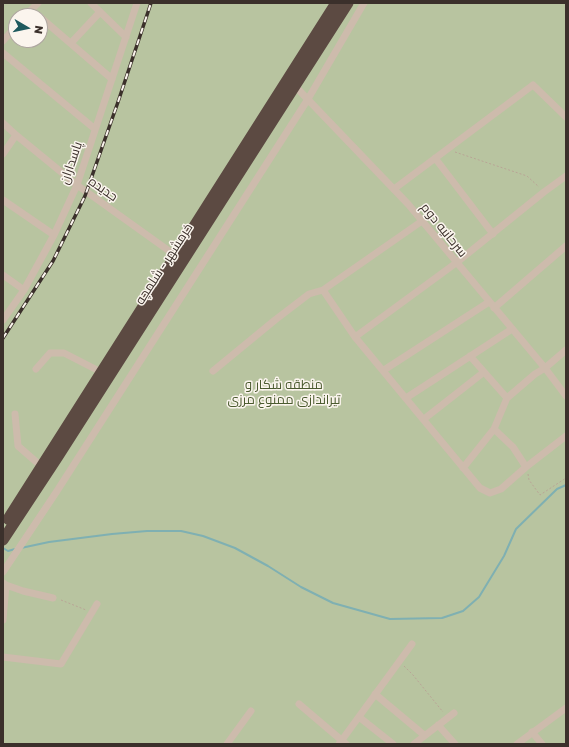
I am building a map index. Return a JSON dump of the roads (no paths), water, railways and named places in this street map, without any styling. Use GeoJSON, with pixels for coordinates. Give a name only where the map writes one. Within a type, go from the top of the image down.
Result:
{"type":"FeatureCollection","features":[{"type":"Feature","properties":{"kind":"highway","name":"خرمشهر - شلمچه"},"geometry":{"type":"LineString","coordinates":[[3,540],[336,3]]}},
{"type":"Feature","properties":{"kind":"highway","name":"خرمشهر - شلمچه"},"geometry":{"type":"LineString","coordinates":[[3,527],[101,372],[295,86],[348,3]]}},
{"type":"Feature","properties":{"kind":"street"},"geometry":{"type":"LineString","coordinates":[[91,3],[126,37]]}},
{"type":"Feature","properties":{"kind":"street","name":"پاسداران"},"geometry":{"type":"LineString","coordinates":[[3,320],[24,290],[54,236],[77,185],[137,3]]}},
{"type":"Feature","properties":{"kind":"street"},"geometry":{"type":"LineString","coordinates":[[3,572],[57,491],[308,99],[364,3]]}},
{"type":"Feature","properties":{"kind":"street"},"geometry":{"type":"LineString","coordinates":[[71,43],[100,12]]}},
{"type":"Feature","properties":{"kind":"street"},"geometry":{"type":"LineString","coordinates":[[48,24],[112,79]]}},
{"type":"Feature","properties":{"kind":"street"},"geometry":{"type":"LineString","coordinates":[[3,52],[95,129]]}},
{"type":"Feature","properties":{"kind":"street"},"geometry":{"type":"LineString","coordinates":[[394,189],[533,85],[566,117]]}},
{"type":"Feature","properties":{"kind":"street","name":"سرحانیه دوم"},"geometry":{"type":"LineString","coordinates":[[295,86],[394,189],[422,221],[545,368],[566,396]]}},
{"type":"Feature","properties":{"kind":"street","name":"جدیده"},"geometry":{"type":"LineString","coordinates":[[3,123],[77,185],[179,258]]}},
{"type":"Feature","properties":{"kind":"street"},"geometry":{"type":"LineString","coordinates":[[3,154],[16,135]]}},
{"type":"Feature","properties":{"kind":"street"},"geometry":{"type":"LineString","coordinates":[[435,158],[492,234]]}},
{"type":"Feature","properties":{"kind":"street"},"geometry":{"type":"LineString","coordinates":[[355,337],[456,263],[566,176]]}},
{"type":"Feature","properties":{"kind":"street"},"geometry":{"type":"LineString","coordinates":[[3,200],[54,236]]}},
{"type":"Feature","properties":{"kind":"street"},"geometry":{"type":"LineString","coordinates":[[213,371],[309,294],[323,290],[422,221]]}},
{"type":"Feature","properties":{"kind":"street"},"geometry":{"type":"LineString","coordinates":[[494,308],[566,246]]}},
{"type":"Feature","properties":{"kind":"street"},"geometry":{"type":"LineString","coordinates":[[3,275],[24,290]]}},
{"type":"Feature","properties":{"kind":"street"},"geometry":{"type":"LineString","coordinates":[[323,290],[355,337],[384,370],[480,488],[490,494],[501,489],[526,467],[566,436]]}},
{"type":"Feature","properties":{"kind":"street"},"geometry":{"type":"LineString","coordinates":[[384,370],[489,302]]}},
{"type":"Feature","properties":{"kind":"street"},"geometry":{"type":"LineString","coordinates":[[406,398],[512,329]]}},
{"type":"Feature","properties":{"kind":"street"},"geometry":{"type":"LineString","coordinates":[[463,468],[494,429],[507,398],[566,350]]}},
{"type":"Feature","properties":{"kind":"street"},"geometry":{"type":"LineString","coordinates":[[36,369],[50,353],[64,354],[101,372]]}},
{"type":"Feature","properties":{"kind":"street"},"geometry":{"type":"LineString","coordinates":[[470,356],[507,398]]}},
{"type":"Feature","properties":{"kind":"street"},"geometry":{"type":"LineString","coordinates":[[424,419],[484,372]]}},
{"type":"Feature","properties":{"kind":"street"},"geometry":{"type":"LineString","coordinates":[[14,414],[18,446],[41,466]]}},
{"type":"Feature","properties":{"kind":"street"},"geometry":{"type":"LineString","coordinates":[[494,429],[513,447],[526,467]]}},
{"type":"Feature","properties":{"kind":"street"},"geometry":{"type":"LineString","coordinates":[[3,620],[4,584],[23,591],[53,598]]}},
{"type":"Feature","properties":{"kind":"street"},"geometry":{"type":"LineString","coordinates":[[3,657],[61,664],[97,604]]}},
{"type":"Feature","properties":{"kind":"street"},"geometry":{"type":"LineString","coordinates":[[299,704],[342,743],[358,717],[412,644]]}},
{"type":"Feature","properties":{"kind":"street"},"geometry":{"type":"LineString","coordinates":[[375,694],[424,735]]}},
{"type":"Feature","properties":{"kind":"street"},"geometry":{"type":"LineString","coordinates":[[517,744],[566,708]]}},
{"type":"Feature","properties":{"kind":"street"},"geometry":{"type":"LineString","coordinates":[[227,744],[251,711]]}},
{"type":"Feature","properties":{"kind":"street"},"geometry":{"type":"LineString","coordinates":[[416,743],[424,735],[454,713]]}},
{"type":"Feature","properties":{"kind":"street"},"geometry":{"type":"LineString","coordinates":[[358,717],[393,744]]}},
{"type":"Feature","properties":{"kind":"street"},"geometry":{"type":"LineString","coordinates":[[438,725],[455,744]]}},
{"type":"Feature","properties":{"kind":"street"},"geometry":{"type":"LineString","coordinates":[[532,732],[542,744]]}},
{"type":"Feature","properties":{"kind":"waterway"},"geometry":{"type":"LineString","coordinates":[[21,548],[49,542],[112,534],[147,531],[181,531],[203,536],[235,548],[268,566],[301,587],[333,603],[390,619],[442,618],[463,611],[479,597],[504,556],[516,529],[557,489],[566,485]]}},
{"type":"Feature","properties":{"kind":"waterway"},"geometry":{"type":"LineString","coordinates":[[3,548],[8,551],[15,549]]}},
{"type":"Feature","properties":{"kind":"railway"},"geometry":{"type":"LineString","coordinates":[[3,338],[53,261],[85,196],[151,3]]}},
{"type":"Feature","properties":{"kind":"park label","name":"منطقه شکار و تیراندازی ممنوع مرزی"},"geometry":{"type":"Point","coordinates":[284,392]}}]}
